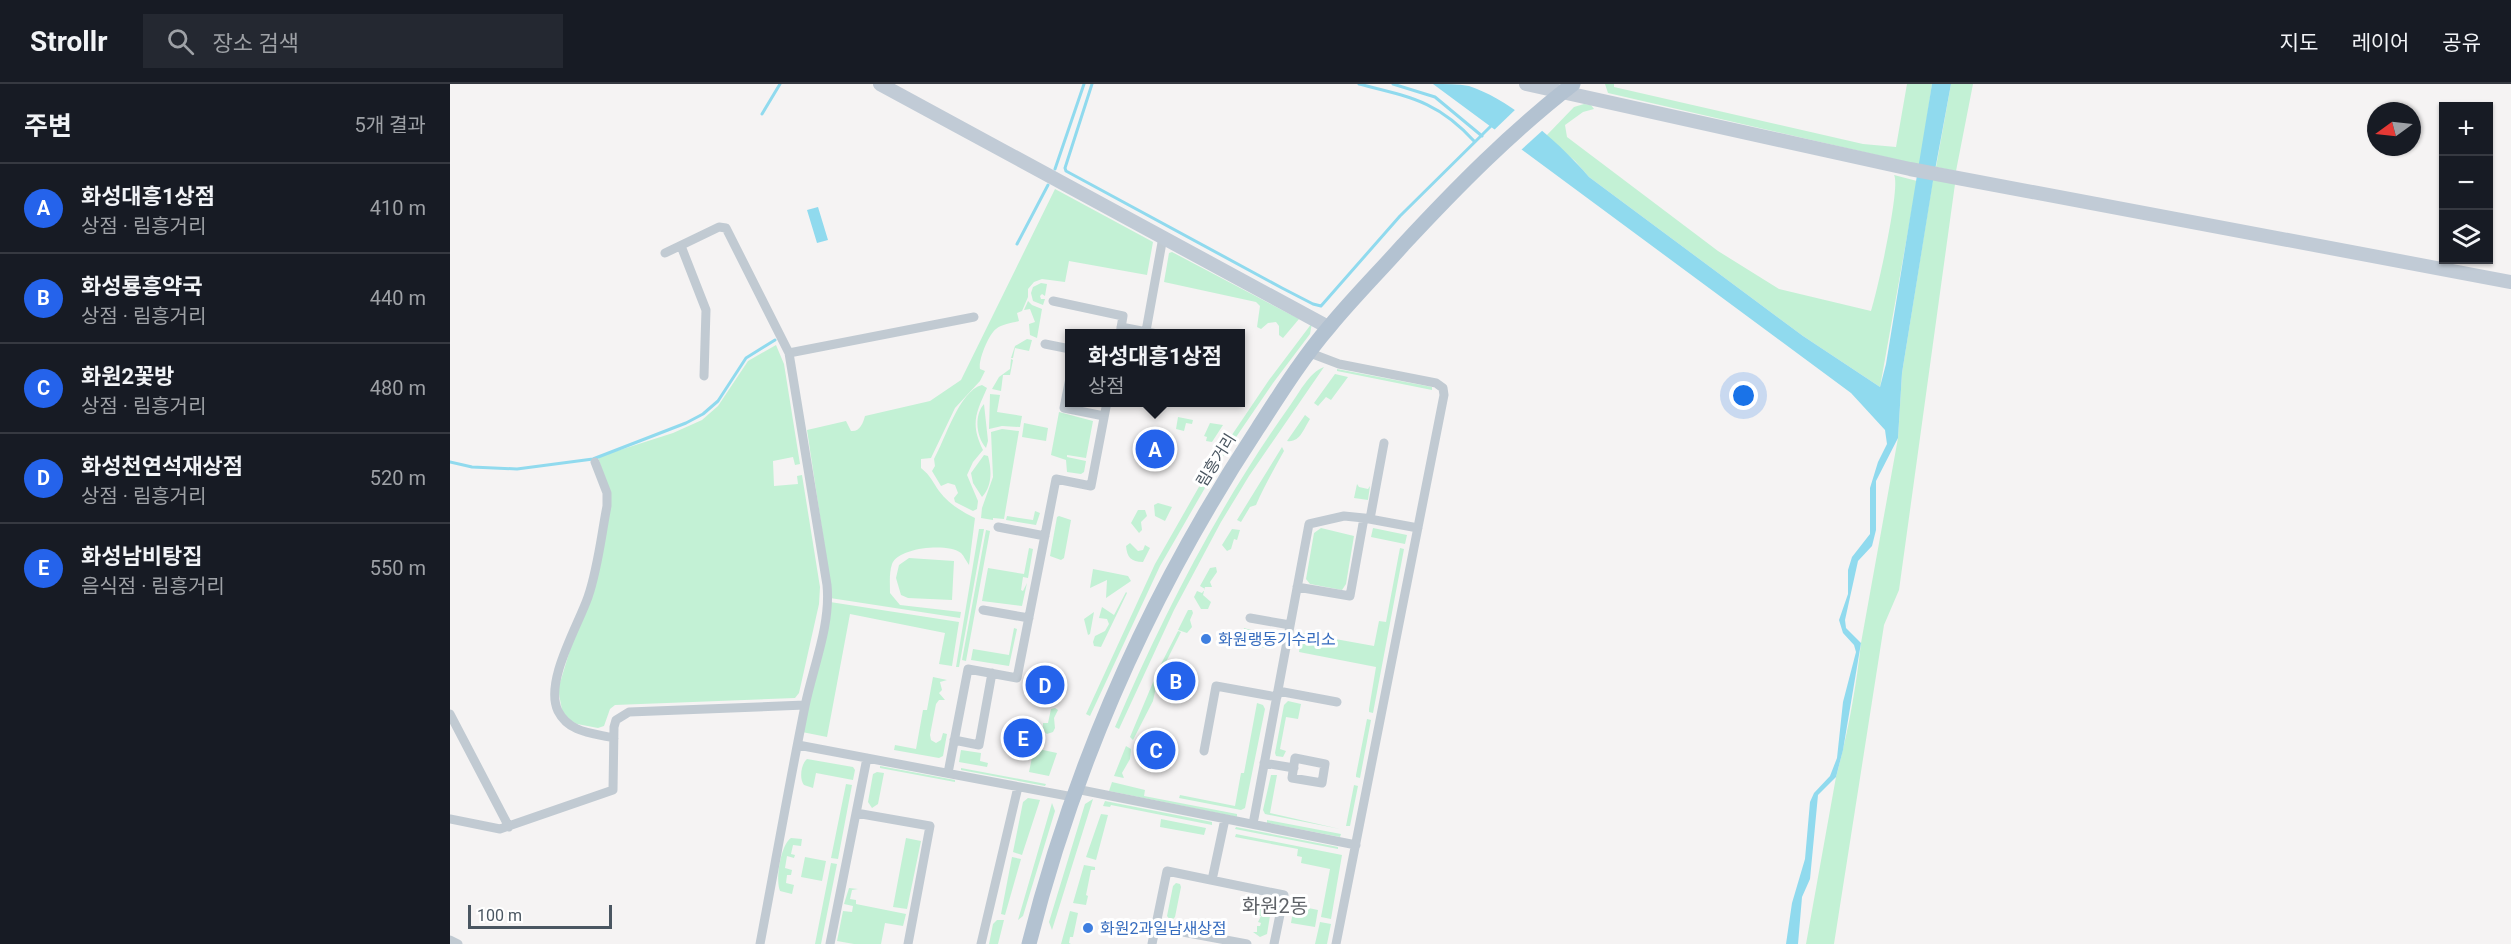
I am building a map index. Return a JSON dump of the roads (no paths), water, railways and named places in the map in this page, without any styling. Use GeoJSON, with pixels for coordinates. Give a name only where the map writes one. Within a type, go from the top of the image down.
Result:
{"type":"FeatureCollection","features":[{"type":"Feature","properties":{"kind":"main road","name":"림흥거리"},"geometry":{"type":"LineString","coordinates":[[1029,944],[1041,895],[1074,793],[1124,672],[1178,562],[1238,459],[1328,327],[1434,211],[1500,147],[1567,88]]}},
{"type":"Feature","properties":{"kind":"street"},"geometry":{"type":"LineString","coordinates":[[880,84],[1328,327]]}},
{"type":"Feature","properties":{"kind":"street"},"geometry":{"type":"LineString","coordinates":[[1526,84],[1567,88],[1910,169],[2511,282]]}},
{"type":"Feature","properties":{"kind":"street"},"geometry":{"type":"LineString","coordinates":[[665,253],[719,227],[726,228],[789,353],[828,596],[825,622],[805,705],[760,944]]}},
{"type":"Feature","properties":{"kind":"street"},"geometry":{"type":"LineString","coordinates":[[1146,329],[1163,237]]}},
{"type":"Feature","properties":{"kind":"street"},"geometry":{"type":"LineString","coordinates":[[681,246],[706,310],[704,376]]}},
{"type":"Feature","properties":{"kind":"street"},"geometry":{"type":"LineString","coordinates":[[1053,301],[1123,316],[1120,329]]}},
{"type":"Feature","properties":{"kind":"street"},"geometry":{"type":"LineString","coordinates":[[789,353],[974,317]]}},
{"type":"Feature","properties":{"kind":"street"},"geometry":{"type":"LineString","coordinates":[[1045,344],[1065,348]]}},
{"type":"Feature","properties":{"kind":"street"},"geometry":{"type":"LineString","coordinates":[[1310,353],[1333,363],[1436,383],[1443,388],[1444,395],[1336,944]]}},
{"type":"Feature","properties":{"kind":"street"},"geometry":{"type":"LineString","coordinates":[[1065,403],[1064,408],[1104,416]]}},
{"type":"Feature","properties":{"kind":"street"},"geometry":{"type":"LineString","coordinates":[[948,773],[968,669],[1017,678],[1056,479],[1091,486],[1106,407]]}},
{"type":"Feature","properties":{"kind":"street"},"geometry":{"type":"LineString","coordinates":[[1297,587],[1350,597],[1384,443]]}},
{"type":"Feature","properties":{"kind":"street"},"geometry":{"type":"LineString","coordinates":[[595,462],[607,493],[607,506],[588,597],[555,685],[554,698],[565,722],[575,729],[614,738]]}},
{"type":"Feature","properties":{"kind":"street"},"geometry":{"type":"LineString","coordinates":[[1253,824],[1309,524],[1344,516],[1418,528]]}},
{"type":"Feature","properties":{"kind":"street"},"geometry":{"type":"LineString","coordinates":[[998,527],[1045,536]]}},
{"type":"Feature","properties":{"kind":"street"},"geometry":{"type":"LineString","coordinates":[[983,610],[1029,618]]}},
{"type":"Feature","properties":{"kind":"street"},"geometry":{"type":"LineString","coordinates":[[1250,618],[1290,625]]}},
{"type":"Feature","properties":{"kind":"street"},"geometry":{"type":"LineString","coordinates":[[954,740],[979,744],[992,673]]}},
{"type":"Feature","properties":{"kind":"street"},"geometry":{"type":"LineString","coordinates":[[1204,751],[1216,686],[1337,702]]}},
{"type":"Feature","properties":{"kind":"street"},"geometry":{"type":"LineString","coordinates":[[450,819],[490,828],[509,827],[613,790],[616,720],[629,712],[805,705]]}},
{"type":"Feature","properties":{"kind":"street"},"geometry":{"type":"LineString","coordinates":[[450,714],[509,827]]}},
{"type":"Feature","properties":{"kind":"street"},"geometry":{"type":"LineString","coordinates":[[798,745],[1018,787],[1074,793],[1253,824],[1356,845]]}},
{"type":"Feature","properties":{"kind":"street"},"geometry":{"type":"LineString","coordinates":[[830,944],[867,758]]}},
{"type":"Feature","properties":{"kind":"street"},"geometry":{"type":"LineString","coordinates":[[1264,763],[1294,768]]}},
{"type":"Feature","properties":{"kind":"street"},"geometry":{"type":"LineString","coordinates":[[981,944],[1018,787]]}},
{"type":"Feature","properties":{"kind":"street"},"geometry":{"type":"LineString","coordinates":[[856,813],[930,826],[908,944]]}},
{"type":"Feature","properties":{"kind":"street"},"geometry":{"type":"LineString","coordinates":[[1212,880],[1225,819]]}},
{"type":"Feature","properties":{"kind":"street"},"geometry":{"type":"LineString","coordinates":[[1152,944],[1167,871],[1284,895],[1274,944]]}},
{"type":"Feature","properties":{"kind":"street"},"geometry":{"type":"LineString","coordinates":[[1156,927],[1247,944]]}},
{"type":"Feature","properties":{"kind":"street"},"geometry":{"type":"LineString","coordinates":[[450,939],[458,944]]}},
{"type":"Feature","properties":{"kind":"water"},"geometry":{"type":"Polygon","coordinates":[[[1433,84],[1469,86],[1485,92],[1518,112],[1565,151],[1589,177],[1803,336],[1880,387],[1886,364],[1932,84],[1951,84],[1902,373],[1898,438],[1876,481],[1876,530],[1872,546],[1858,561],[1845,620],[1846,628],[1861,643],[1843,750],[1836,777],[1818,795],[1810,879],[1802,897],[1798,944],[1786,944],[1792,903],[1805,859],[1810,802],[1814,793],[1830,776],[1837,758],[1843,702],[1856,652],[1854,645],[1843,633],[1839,620],[1848,594],[1848,570],[1852,557],[1870,534],[1870,488],[1878,462],[1887,444],[1885,430],[1851,393],[1433,84]]]}},
{"type":"Feature","properties":{"kind":"water"},"geometry":{"type":"Polygon","coordinates":[[[818,207],[828,240],[817,243],[807,210],[818,207]]]}},
{"type":"Feature","properties":{"kind":"waterway"},"geometry":{"type":"LineString","coordinates":[[762,114],[780,84]]}},
{"type":"Feature","properties":{"kind":"waterway"},"geometry":{"type":"LineString","coordinates":[[1055,169],[1084,84]]}},
{"type":"Feature","properties":{"kind":"waterway"},"geometry":{"type":"LineString","coordinates":[[1092,84],[1065,168],[1066,171],[1282,288],[1321,306],[1400,216],[1491,126]]}},
{"type":"Feature","properties":{"kind":"waterway"},"geometry":{"type":"LineString","coordinates":[[1359,84],[1422,102],[1448,117],[1475,142]]}},
{"type":"Feature","properties":{"kind":"waterway"},"geometry":{"type":"LineString","coordinates":[[1393,84],[1435,97],[1482,136]]}},
{"type":"Feature","properties":{"kind":"waterway"},"geometry":{"type":"LineString","coordinates":[[1017,244],[1048,185]]}},
{"type":"Feature","properties":{"kind":"waterway"},"geometry":{"type":"LineString","coordinates":[[450,462],[472,467],[517,469],[593,459],[686,423],[703,414],[718,401],[746,358],[775,340]]}},
{"type":"Feature","properties":{"kind":"place","name":"화성대흥1상점"},"geometry":{"type":"Point","coordinates":[1155,449]}},
{"type":"Feature","properties":{"kind":"place","name":"화원랭동기수리소"},"geometry":{"type":"Point","coordinates":[1206,639]}},
{"type":"Feature","properties":{"kind":"place","name":"화성룡흥약국"},"geometry":{"type":"Point","coordinates":[1176,681]}},
{"type":"Feature","properties":{"kind":"place","name":"화성천연석재상점"},"geometry":{"type":"Point","coordinates":[1045,685]}},
{"type":"Feature","properties":{"kind":"place","name":"화성남비탕집"},"geometry":{"type":"Point","coordinates":[1023,738]}},
{"type":"Feature","properties":{"kind":"place","name":"화원2꽃방"},"geometry":{"type":"Point","coordinates":[1156,750]}},
{"type":"Feature","properties":{"kind":"place","name":"화원2과일남새상점"},"geometry":{"type":"Point","coordinates":[1088,928]}},
{"type":"Feature","properties":{"kind":"district","name":"화원2동"},"geometry":{"type":"Point","coordinates":[1275,906]}}]}
